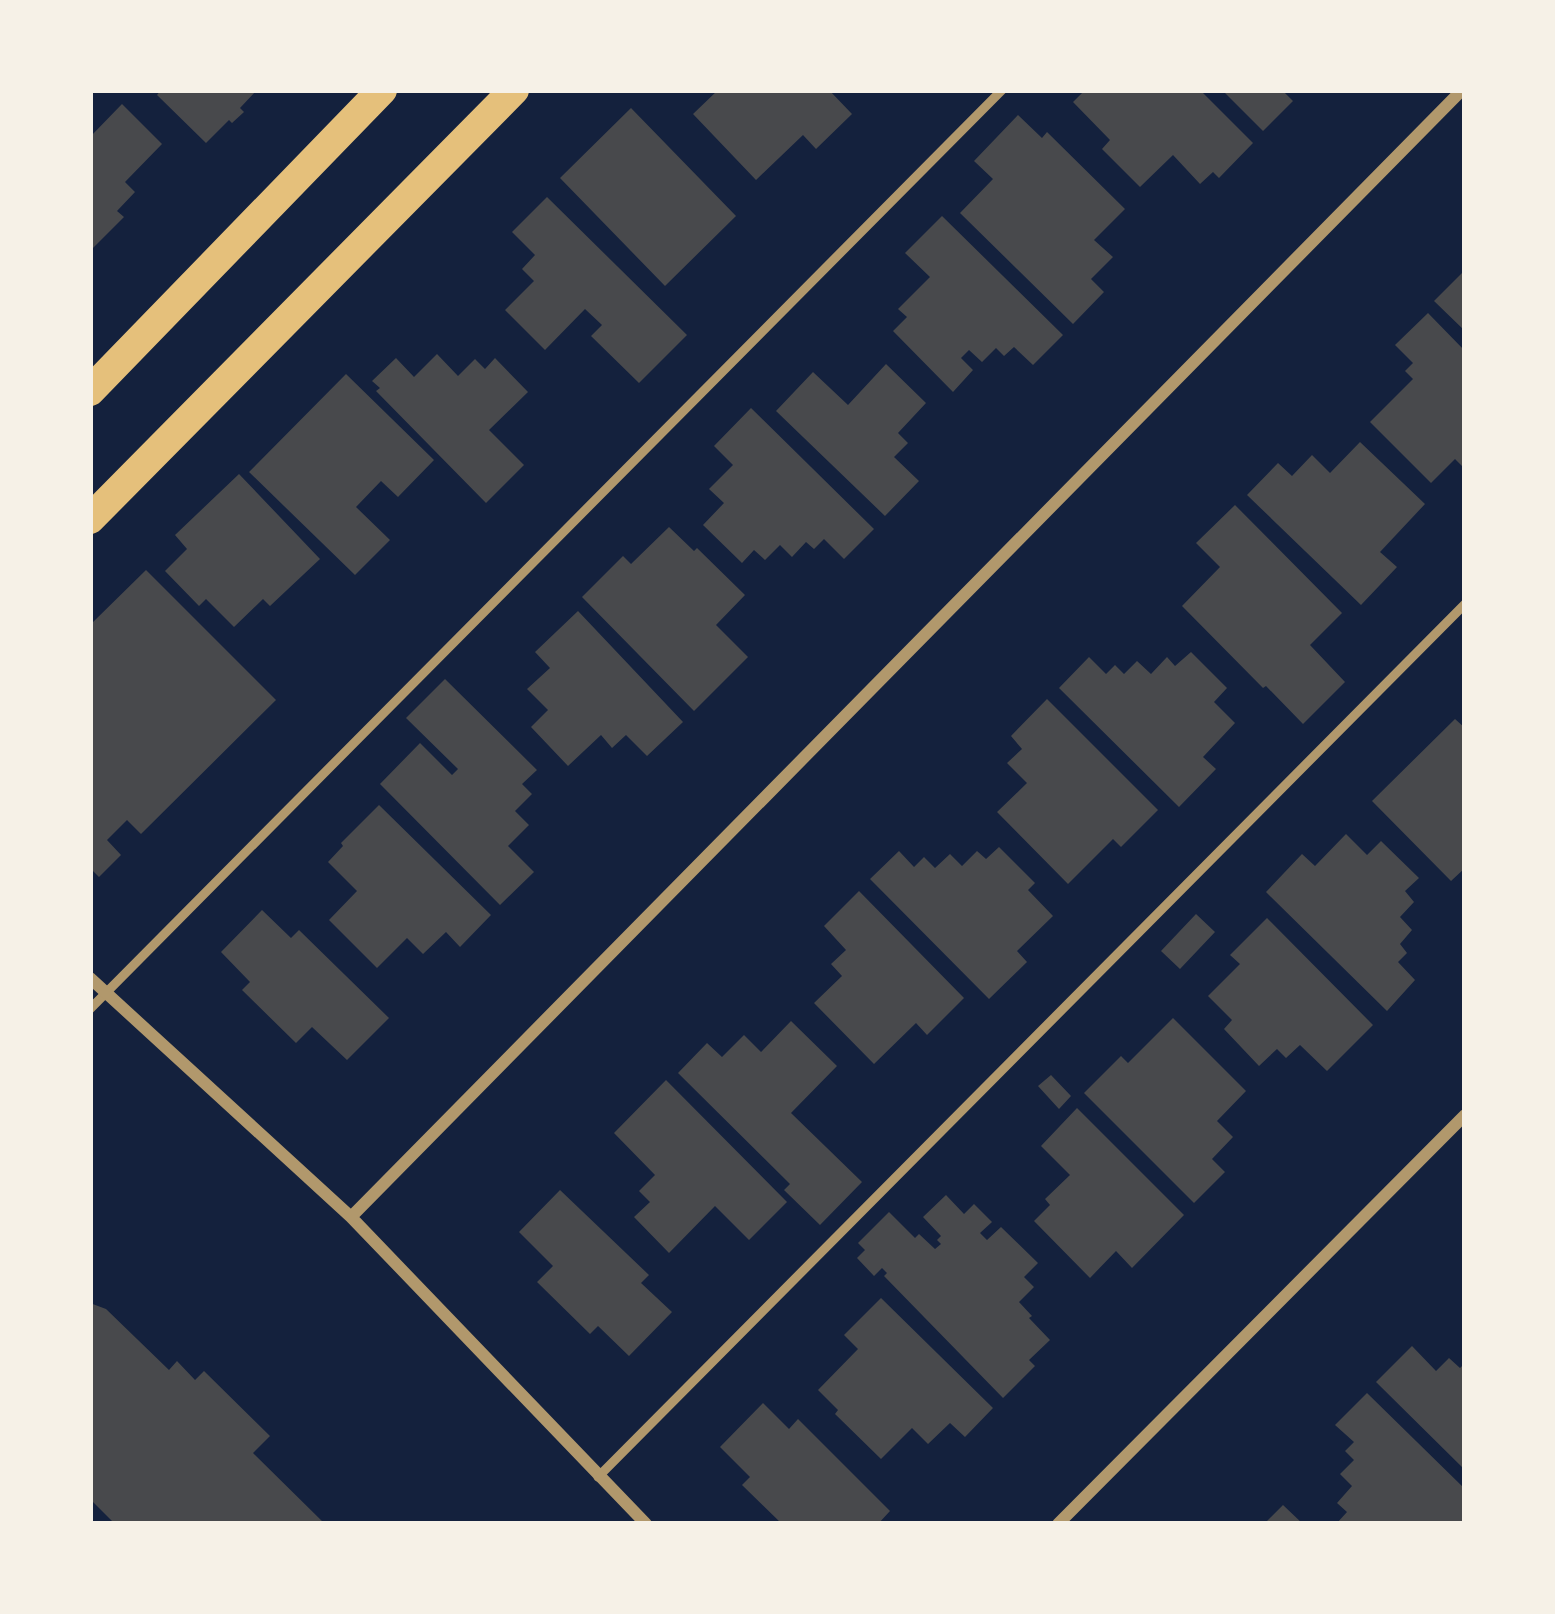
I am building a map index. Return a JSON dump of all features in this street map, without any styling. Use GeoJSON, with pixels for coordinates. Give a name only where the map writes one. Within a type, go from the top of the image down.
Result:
{"type":"FeatureCollection","features":[{"type":"Feature","properties":{"kind":"main road"},"geometry":{"type":"LineString","coordinates":[[90,391],[382,90]]}},
{"type":"Feature","properties":{"kind":"main road"},"geometry":{"type":"LineString","coordinates":[[90,519],[514,90]]}},
{"type":"Feature","properties":{"kind":"street"},"geometry":{"type":"LineString","coordinates":[[351,1216],[1462,90]]}},
{"type":"Feature","properties":{"kind":"street"},"geometry":{"type":"LineString","coordinates":[[90,978],[351,1216],[646,1524]]}},
{"type":"Feature","properties":{"kind":"street"},"geometry":{"type":"LineString","coordinates":[[1058,1524],[1465,1115]]}},
{"type":"Feature","properties":{"kind":"lane"},"geometry":{"type":"LineString","coordinates":[[90,1009],[1002,90]]}},
{"type":"Feature","properties":{"kind":"lane"},"geometry":{"type":"LineString","coordinates":[[598,1477],[1465,604]]}},
{"type":"Feature","properties":{"kind":"building"},"geometry":{"type":"Polygon","coordinates":[[[161,90],[257,90],[240,108],[244,112],[206,143],[157,95],[161,90]]]}},
{"type":"Feature","properties":{"kind":"building"},"geometry":{"type":"Polygon","coordinates":[[[718,90],[829,90],[852,114],[816,149],[803,135],[756,180],[693,114],[718,90]]]}},
{"type":"Feature","properties":{"kind":"building"},"geometry":{"type":"Polygon","coordinates":[[[1085,90],[1200,90],[1253,143],[1219,178],[1213,172],[1200,184],[1173,155],[1140,187],[1102,149],[1110,140],[1073,102],[1085,90]]]}},
{"type":"Feature","properties":{"kind":"building"},"geometry":{"type":"Polygon","coordinates":[[[1222,90],[1282,90],[1293,101],[1263,131],[1222,90]]]}},
{"type":"Feature","properties":{"kind":"building"},"geometry":{"type":"Polygon","coordinates":[[[122,104],[162,144],[125,182],[135,192],[117,211],[124,217],[90,251],[90,137],[122,104]]]}},
{"type":"Feature","properties":{"kind":"building"},"geometry":{"type":"Polygon","coordinates":[[[631,108],[736,216],[665,286],[560,178],[631,108]]]}},
{"type":"Feature","properties":{"kind":"building"},"geometry":{"type":"Polygon","coordinates":[[[1018,115],[1042,138],[1047,132],[1125,209],[1094,240],[1113,257],[1091,279],[1104,292],[1073,324],[960,213],[993,179],[974,161],[1018,115]]]}},
{"type":"Feature","properties":{"kind":"building"},"geometry":{"type":"Polygon","coordinates":[[[547,197],[687,335],[639,383],[591,336],[602,325],[585,309],[545,350],[505,310],[534,281],[522,269],[535,255],[512,232],[547,197]]]}},
{"type":"Feature","properties":{"kind":"building"},"geometry":{"type":"Polygon","coordinates":[[[942,216],[1063,335],[1033,365],[1014,347],[1004,356],[996,348],[982,362],[969,350],[961,358],[973,370],[953,392],[893,331],[907,317],[898,309],[930,277],[905,253],[942,216]]]}},
{"type":"Feature","properties":{"kind":"building"},"geometry":{"type":"Polygon","coordinates":[[[1465,270],[1465,331],[1434,301],[1465,270]]]}},
{"type":"Feature","properties":{"kind":"building"},"geometry":{"type":"Polygon","coordinates":[[[1428,313],[1465,351],[1465,469],[1455,459],[1431,483],[1370,422],[1413,379],[1405,371],[1413,363],[1395,345],[1428,313]]]}},
{"type":"Feature","properties":{"kind":"building"},"geometry":{"type":"Polygon","coordinates":[[[437,354],[458,376],[475,359],[485,369],[495,358],[528,392],[489,430],[524,465],[486,503],[376,391],[380,388],[372,381],[396,358],[414,377],[437,354]]]}},
{"type":"Feature","properties":{"kind":"building"},"geometry":{"type":"Polygon","coordinates":[[[886,364],[926,403],[898,433],[908,443],[894,457],[919,481],[885,516],[776,411],[813,372],[848,405],[886,364]]]}},
{"type":"Feature","properties":{"kind":"building"},"geometry":{"type":"Polygon","coordinates":[[[346,374],[434,460],[398,497],[381,481],[356,507],[390,540],[355,575],[249,472],[346,374]]]}},
{"type":"Feature","properties":{"kind":"building"},"geometry":{"type":"Polygon","coordinates":[[[751,408],[874,529],[844,559],[824,539],[814,549],[806,542],[792,557],[780,545],[765,560],[754,550],[742,563],[703,525],[724,503],[709,489],[733,465],[714,446],[751,408]]]}},
{"type":"Feature","properties":{"kind":"building"},"geometry":{"type":"Polygon","coordinates":[[[1360,442],[1425,504],[1380,552],[1397,567],[1361,605],[1247,495],[1278,463],[1292,476],[1312,455],[1330,473],[1360,442]]]}},
{"type":"Feature","properties":{"kind":"building"},"geometry":{"type":"Polygon","coordinates":[[[239,474],[320,559],[270,606],[263,599],[234,627],[206,599],[199,606],[165,571],[187,549],[175,535],[239,474]]]}},
{"type":"Feature","properties":{"kind":"building"},"geometry":{"type":"Polygon","coordinates":[[[1235,505],[1342,613],[1310,645],[1345,682],[1303,724],[1182,606],[1220,567],[1196,543],[1235,505]]]}},
{"type":"Feature","properties":{"kind":"building"},"geometry":{"type":"Polygon","coordinates":[[[669,527],[745,595],[716,625],[748,657],[694,711],[582,597],[623,556],[631,564],[669,527]]]}},
{"type":"Feature","properties":{"kind":"building"},"geometry":{"type":"Polygon","coordinates":[[[146,570],[276,700],[141,834],[127,820],[107,840],[121,855],[99,877],[90,868],[90,625],[146,570]]]}},
{"type":"Feature","properties":{"kind":"building"},"geometry":{"type":"Polygon","coordinates":[[[578,611],[683,722],[647,756],[626,735],[612,748],[601,735],[568,766],[531,727],[548,710],[527,689],[550,668],[535,652],[578,611]]]}},
{"type":"Feature","properties":{"kind":"building"},"geometry":{"type":"Polygon","coordinates":[[[1191,652],[1227,688],[1214,702],[1235,723],[1203,757],[1216,769],[1179,807],[1059,688],[1089,657],[1106,674],[1115,665],[1124,674],[1137,661],[1151,674],[1167,657],[1175,666],[1191,652]]]}},
{"type":"Feature","properties":{"kind":"building"},"geometry":{"type":"Polygon","coordinates":[[[445,679],[537,770],[522,784],[532,794],[515,811],[529,825],[508,846],[534,872],[500,905],[380,784],[420,743],[452,775],[458,769],[406,718],[445,679]]]}},
{"type":"Feature","properties":{"kind":"building"},"geometry":{"type":"Polygon","coordinates":[[[1047,699],[1158,810],[1121,847],[1113,839],[1068,884],[997,812],[1027,783],[1007,763],[1022,749],[1011,736],[1047,699]]]}},
{"type":"Feature","properties":{"kind":"building"},"geometry":{"type":"Polygon","coordinates":[[[1455,719],[1465,728],[1465,868],[1451,881],[1372,801],[1455,719]]]}},
{"type":"Feature","properties":{"kind":"building"},"geometry":{"type":"Polygon","coordinates":[[[379,805],[491,915],[460,947],[446,932],[423,954],[407,938],[377,968],[329,920],[357,891],[328,862],[379,805]]]}},
{"type":"Feature","properties":{"kind":"building"},"geometry":{"type":"Polygon","coordinates":[[[1346,834],[1367,855],[1381,841],[1419,878],[1405,891],[1414,902],[1400,917],[1412,930],[1400,944],[1407,953],[1398,962],[1415,980],[1387,1011],[1266,892],[1302,854],[1315,866],[1346,834]]]}},
{"type":"Feature","properties":{"kind":"building"},"geometry":{"type":"Polygon","coordinates":[[[999,847],[1035,883],[1028,890],[1053,916],[1017,951],[1027,962],[989,999],[870,879],[899,851],[914,867],[924,857],[935,868],[950,854],[962,866],[977,851],[986,859],[999,847]]]}},
{"type":"Feature","properties":{"kind":"building"},"geometry":{"type":"Polygon","coordinates":[[[859,891],[964,998],[927,1035],[916,1023],[874,1064],[814,1003],[842,976],[831,964],[846,950],[824,926],[859,891]]]}},
{"type":"Feature","properties":{"kind":"building"},"geometry":{"type":"Polygon","coordinates":[[[262,910],[291,938],[299,930],[389,1018],[347,1060],[312,1027],[296,1043],[242,990],[250,982],[221,952],[262,910]]]}},
{"type":"Feature","properties":{"kind":"building"},"geometry":{"type":"Polygon","coordinates":[[[1196,914],[1215,932],[1180,969],[1161,951],[1196,914]]]}},
{"type":"Feature","properties":{"kind":"building"},"geometry":{"type":"Polygon","coordinates":[[[1267,918],[1373,1025],[1327,1071],[1300,1045],[1286,1058],[1277,1049],[1259,1066],[1224,1029],[1232,1020],[1208,996],[1240,964],[1230,955],[1267,918]]]}},
{"type":"Feature","properties":{"kind":"building"},"geometry":{"type":"Polygon","coordinates":[[[1173,1018],[1246,1091],[1217,1121],[1233,1137],[1212,1159],[1225,1172],[1194,1203],[1084,1093],[1121,1056],[1128,1063],[1173,1018]]]}},
{"type":"Feature","properties":{"kind":"building"},"geometry":{"type":"Polygon","coordinates":[[[791,1021],[837,1066],[791,1113],[862,1182],[820,1225],[784,1190],[790,1184],[678,1073],[707,1043],[722,1057],[744,1035],[761,1052],[791,1021]]]}},
{"type":"Feature","properties":{"kind":"building"},"geometry":{"type":"Polygon","coordinates":[[[1051,1075],[1071,1096],[1059,1109],[1038,1086],[1051,1075]]]}},
{"type":"Feature","properties":{"kind":"building"},"geometry":{"type":"Polygon","coordinates":[[[666,1080],[787,1202],[749,1240],[715,1206],[669,1253],[634,1217],[650,1202],[639,1191],[655,1175],[614,1133],[666,1080]]]}},
{"type":"Feature","properties":{"kind":"building"},"geometry":{"type":"Polygon","coordinates":[[[1077,1108],[1184,1215],[1132,1268],[1116,1251],[1090,1278],[1034,1221],[1050,1205],[1045,1199],[1070,1175],[1041,1146],[1077,1108]]]}},
{"type":"Feature","properties":{"kind":"building"},"geometry":{"type":"Polygon","coordinates":[[[560,1190],[649,1275],[641,1283],[672,1312],[629,1356],[598,1326],[590,1334],[537,1282],[553,1266],[519,1232],[560,1190]]]}},
{"type":"Feature","properties":{"kind":"building"},"geometry":{"type":"Polygon","coordinates":[[[946,1195],[964,1214],[974,1204],[992,1222],[980,1233],[987,1240],[1001,1227],[1038,1263],[1024,1277],[1034,1287],[1019,1302],[1050,1340],[1029,1360],[1035,1366],[1003,1398],[884,1276],[887,1273],[882,1268],[874,1276],[857,1258],[865,1250],[858,1243],[889,1212],[915,1238],[919,1234],[935,1249],[941,1236],[923,1217],[946,1195]]]}},
{"type":"Feature","properties":{"kind":"building"},"geometry":{"type":"Polygon","coordinates":[[[881,1298],[993,1408],[965,1437],[950,1423],[928,1444],[912,1428],[881,1459],[835,1414],[838,1410],[818,1390],[858,1349],[844,1335],[881,1298]]]}},
{"type":"Feature","properties":{"kind":"building"},"geometry":{"type":"Polygon","coordinates":[[[90,1303],[106,1309],[169,1370],[177,1361],[195,1380],[204,1371],[270,1436],[253,1453],[325,1524],[115,1524],[90,1499],[90,1303]]]}},
{"type":"Feature","properties":{"kind":"building"},"geometry":{"type":"Polygon","coordinates":[[[1412,1346],[1436,1371],[1449,1358],[1460,1368],[1465,1363],[1465,1470],[1376,1382],[1412,1346]]]}},
{"type":"Feature","properties":{"kind":"building"},"geometry":{"type":"Polygon","coordinates":[[[1367,1393],[1465,1489],[1465,1524],[1336,1524],[1347,1512],[1337,1503],[1352,1486],[1340,1474],[1354,1460],[1345,1451],[1354,1442],[1335,1425],[1367,1393]]]}},
{"type":"Feature","properties":{"kind":"building"},"geometry":{"type":"Polygon","coordinates":[[[763,1403],[789,1429],[798,1419],[890,1511],[878,1524],[782,1524],[742,1485],[750,1477],[720,1447],[763,1403]]]}},
{"type":"Feature","properties":{"kind":"building"},"geometry":{"type":"Polygon","coordinates":[[[1283,1505],[1303,1524],[1264,1524],[1283,1505]]]}}]}
